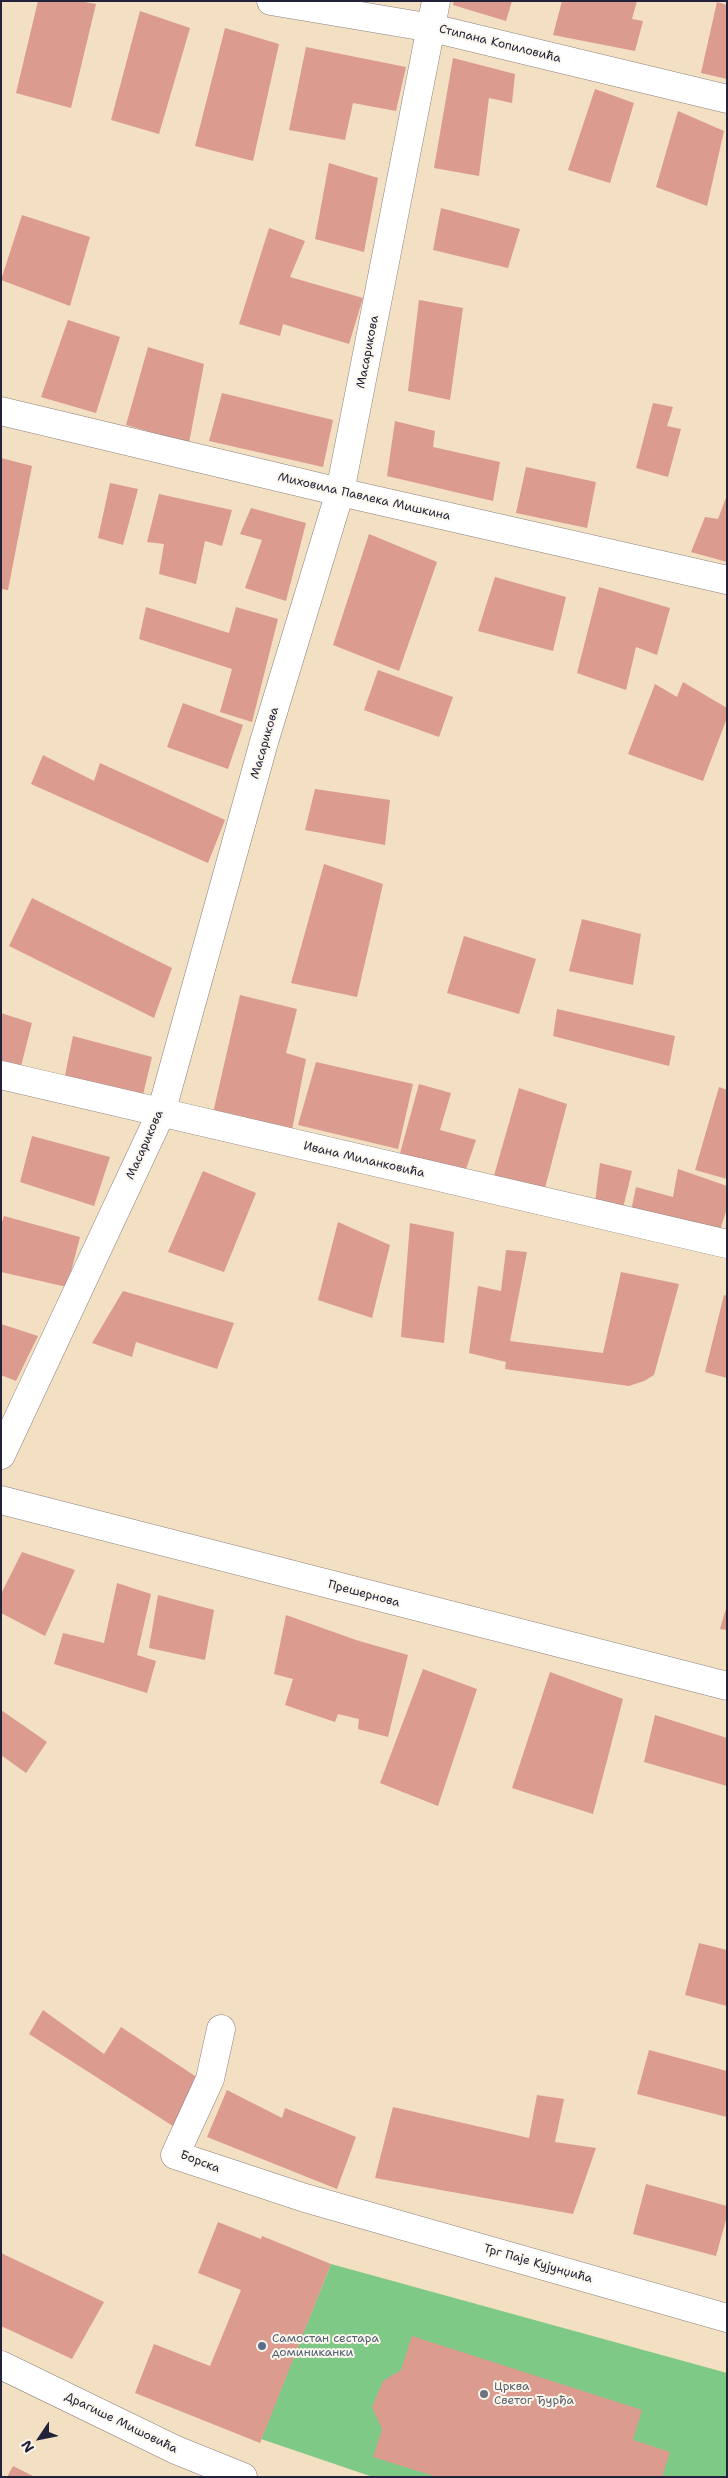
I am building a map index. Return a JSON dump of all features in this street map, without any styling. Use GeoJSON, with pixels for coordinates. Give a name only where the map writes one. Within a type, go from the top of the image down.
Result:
{"type":"FeatureCollection","features":[{"type":"Feature","properties":{"kind":"street","name":"Стипана Копиловића"},"geometry":{"type":"LineString","coordinates":[[271,1],[432,28],[727,99]]}},
{"type":"Feature","properties":{"kind":"street","name":"Масарикова"},"geometry":{"type":"LineString","coordinates":[[1,1456],[161,1113],[264,742],[340,492],[436,1]]}},
{"type":"Feature","properties":{"kind":"street","name":"Миховила Павлека Мишкина"},"geometry":{"type":"LineString","coordinates":[[1,411],[340,492],[727,580]]}},
{"type":"Feature","properties":{"kind":"street","name":"Ивана Миланковића"},"geometry":{"type":"LineString","coordinates":[[1,1076],[727,1244]]}},
{"type":"Feature","properties":{"kind":"street","name":"Прешернова"},"geometry":{"type":"LineString","coordinates":[[1,1500],[727,1686]]}},
{"type":"Feature","properties":{"kind":"street","name":"Борска"},"geometry":{"type":"LineString","coordinates":[[221,2029],[210,2079],[175,2155],[350,2211]]}},
{"type":"Feature","properties":{"kind":"street","name":"Трг Паје Кујунџића"},"geometry":{"type":"LineString","coordinates":[[350,2211],[727,2318]]}},
{"type":"Feature","properties":{"kind":"street","name":"Драгише Мишовића"},"geometry":{"type":"LineString","coordinates":[[1,2365],[176,2450],[243,2477]]}},
{"type":"Feature","properties":{"kind":"green space"},"geometry":{"type":"Polygon","coordinates":[[[331,2264],[727,2373],[727,2477],[373,2477],[261,2439],[331,2264]]]}},
{"type":"Feature","properties":{"kind":"building"},"geometry":{"type":"Polygon","coordinates":[[[38,1],[79,1],[96,4],[71,108],[16,93],[38,1]]]}},
{"type":"Feature","properties":{"kind":"building"},"geometry":{"type":"Polygon","coordinates":[[[454,1],[512,1],[506,21],[453,5],[454,1]]]}},
{"type":"Feature","properties":{"kind":"building"},"geometry":{"type":"Polygon","coordinates":[[[562,1],[637,1],[632,19],[643,21],[635,51],[553,35],[562,1]]]}},
{"type":"Feature","properties":{"kind":"building"},"geometry":{"type":"Polygon","coordinates":[[[717,2],[727,5],[727,79],[701,73],[717,2]]]}},
{"type":"Feature","properties":{"kind":"building"},"geometry":{"type":"Polygon","coordinates":[[[140,11],[190,28],[159,134],[111,120],[140,11]]]}},
{"type":"Feature","properties":{"kind":"building"},"geometry":{"type":"Polygon","coordinates":[[[225,28],[279,44],[253,161],[195,146],[225,28]]]}},
{"type":"Feature","properties":{"kind":"building"},"geometry":{"type":"Polygon","coordinates":[[[306,47],[406,67],[396,111],[353,103],[345,140],[289,130],[306,47]]]}},
{"type":"Feature","properties":{"kind":"building"},"geometry":{"type":"Polygon","coordinates":[[[453,58],[515,74],[512,103],[489,98],[479,176],[434,168],[453,58]]]}},
{"type":"Feature","properties":{"kind":"building"},"geometry":{"type":"Polygon","coordinates":[[[595,89],[634,103],[610,183],[568,170],[595,89]]]}},
{"type":"Feature","properties":{"kind":"building"},"geometry":{"type":"Polygon","coordinates":[[[678,111],[724,131],[707,206],[656,187],[678,111]]]}},
{"type":"Feature","properties":{"kind":"building"},"geometry":{"type":"Polygon","coordinates":[[[329,163],[378,178],[364,252],[315,239],[329,163]]]}},
{"type":"Feature","properties":{"kind":"building"},"geometry":{"type":"Polygon","coordinates":[[[441,208],[520,229],[508,268],[433,250],[441,208]]]}},
{"type":"Feature","properties":{"kind":"building"},"geometry":{"type":"Polygon","coordinates":[[[22,215],[90,237],[70,306],[1,280],[22,215]]]}},
{"type":"Feature","properties":{"kind":"building"},"geometry":{"type":"Polygon","coordinates":[[[269,228],[305,241],[290,277],[363,298],[349,344],[283,324],[280,336],[239,324],[269,228]]]}},
{"type":"Feature","properties":{"kind":"building"},"geometry":{"type":"Polygon","coordinates":[[[419,300],[463,308],[450,400],[408,391],[419,300]]]}},
{"type":"Feature","properties":{"kind":"building"},"geometry":{"type":"Polygon","coordinates":[[[68,320],[120,337],[96,413],[41,397],[68,320]]]}},
{"type":"Feature","properties":{"kind":"building"},"geometry":{"type":"Polygon","coordinates":[[[148,347],[204,364],[189,443],[126,425],[148,347]]]}},
{"type":"Feature","properties":{"kind":"building"},"geometry":{"type":"Polygon","coordinates":[[[222,393],[333,420],[323,467],[209,441],[222,393]]]}},
{"type":"Feature","properties":{"kind":"building"},"geometry":{"type":"Polygon","coordinates":[[[653,403],[673,407],[667,426],[681,429],[668,477],[636,468],[653,403]]]}},
{"type":"Feature","properties":{"kind":"building"},"geometry":{"type":"Polygon","coordinates":[[[395,421],[435,431],[433,447],[500,462],[493,501],[387,476],[395,421]]]}},
{"type":"Feature","properties":{"kind":"building"},"geometry":{"type":"Polygon","coordinates":[[[1,458],[32,466],[8,590],[1,589],[1,458]]]}},
{"type":"Feature","properties":{"kind":"building"},"geometry":{"type":"Polygon","coordinates":[[[526,467],[596,482],[587,528],[516,513],[526,467]]]}},
{"type":"Feature","properties":{"kind":"building"},"geometry":{"type":"Polygon","coordinates":[[[110,483],[138,489],[123,545],[98,538],[110,483]]]}},
{"type":"Feature","properties":{"kind":"building"},"geometry":{"type":"Polygon","coordinates":[[[159,494],[232,510],[222,546],[205,541],[196,584],[159,574],[164,544],[147,542],[159,494]]]}},
{"type":"Feature","properties":{"kind":"building"},"geometry":{"type":"Polygon","coordinates":[[[727,495],[727,562],[691,552],[705,517],[718,519],[727,495]]]}},
{"type":"Feature","properties":{"kind":"building"},"geometry":{"type":"Polygon","coordinates":[[[251,508],[306,523],[286,601],[245,588],[262,540],[240,534],[251,508]]]}},
{"type":"Feature","properties":{"kind":"building"},"geometry":{"type":"Polygon","coordinates":[[[369,534],[437,562],[399,671],[333,645],[369,534]]]}},
{"type":"Feature","properties":{"kind":"building"},"geometry":{"type":"Polygon","coordinates":[[[495,577],[566,597],[553,651],[478,631],[495,577]]]}},
{"type":"Feature","properties":{"kind":"building"},"geometry":{"type":"Polygon","coordinates":[[[599,587],[670,608],[657,655],[636,647],[626,690],[577,673],[599,587]]]}},
{"type":"Feature","properties":{"kind":"building"},"geometry":{"type":"Polygon","coordinates":[[[146,607],[229,633],[236,607],[278,619],[252,722],[220,712],[232,669],[139,639],[146,607]]]}},
{"type":"Feature","properties":{"kind":"building"},"geometry":{"type":"Polygon","coordinates":[[[378,670],[453,697],[439,737],[364,710],[378,670]]]}},
{"type":"Feature","properties":{"kind":"building"},"geometry":{"type":"Polygon","coordinates":[[[683,682],[727,708],[727,718],[703,781],[628,754],[655,684],[677,697],[683,682]]]}},
{"type":"Feature","properties":{"kind":"building"},"geometry":{"type":"Polygon","coordinates":[[[183,703],[243,725],[228,769],[167,747],[183,703]]]}},
{"type":"Feature","properties":{"kind":"building"},"geometry":{"type":"Polygon","coordinates":[[[43,755],[94,781],[100,763],[225,820],[208,863],[31,784],[43,755]]]}},
{"type":"Feature","properties":{"kind":"building"},"geometry":{"type":"Polygon","coordinates":[[[315,789],[390,800],[385,845],[305,830],[315,789]]]}},
{"type":"Feature","properties":{"kind":"building"},"geometry":{"type":"Polygon","coordinates":[[[324,864],[383,884],[357,997],[291,983],[324,864]]]}},
{"type":"Feature","properties":{"kind":"building"},"geometry":{"type":"Polygon","coordinates":[[[32,898],[172,968],[154,1018],[9,946],[32,898]]]}},
{"type":"Feature","properties":{"kind":"building"},"geometry":{"type":"Polygon","coordinates":[[[582,919],[641,934],[633,985],[569,971],[582,919]]]}},
{"type":"Feature","properties":{"kind":"building"},"geometry":{"type":"Polygon","coordinates":[[[464,936],[536,959],[519,1014],[447,993],[464,936]]]}},
{"type":"Feature","properties":{"kind":"building"},"geometry":{"type":"Polygon","coordinates":[[[240,995],[297,1009],[286,1053],[306,1059],[292,1130],[213,1113],[240,995]]]}},
{"type":"Feature","properties":{"kind":"building"},"geometry":{"type":"Polygon","coordinates":[[[557,1009],[675,1036],[669,1066],[553,1036],[557,1009]]]}},
{"type":"Feature","properties":{"kind":"building"},"geometry":{"type":"Polygon","coordinates":[[[1,1013],[32,1023],[20,1070],[1,1065],[1,1013]]]}},
{"type":"Feature","properties":{"kind":"building"},"geometry":{"type":"Polygon","coordinates":[[[73,1036],[152,1057],[141,1103],[63,1085],[73,1036]]]}},
{"type":"Feature","properties":{"kind":"building"},"geometry":{"type":"Polygon","coordinates":[[[316,1062],[413,1084],[398,1149],[298,1125],[316,1062]]]}},
{"type":"Feature","properties":{"kind":"building"},"geometry":{"type":"Polygon","coordinates":[[[419,1084],[451,1093],[440,1130],[476,1140],[465,1172],[399,1157],[419,1084]]]}},
{"type":"Feature","properties":{"kind":"building"},"geometry":{"type":"Polygon","coordinates":[[[719,1087],[727,1090],[727,1179],[695,1170],[719,1087]]]}},
{"type":"Feature","properties":{"kind":"building"},"geometry":{"type":"Polygon","coordinates":[[[519,1088],[567,1104],[544,1192],[493,1179],[519,1088]]]}},
{"type":"Feature","properties":{"kind":"building"},"geometry":{"type":"Polygon","coordinates":[[[32,1136],[110,1157],[94,1206],[20,1182],[32,1136]]]}},
{"type":"Feature","properties":{"kind":"building"},"geometry":{"type":"Polygon","coordinates":[[[600,1163],[632,1171],[623,1208],[595,1202],[600,1163]]]}},
{"type":"Feature","properties":{"kind":"building"},"geometry":{"type":"Polygon","coordinates":[[[678,1169],[727,1186],[727,1208],[719,1234],[631,1211],[636,1187],[673,1197],[678,1169]]]}},
{"type":"Feature","properties":{"kind":"building"},"geometry":{"type":"Polygon","coordinates":[[[203,1171],[256,1193],[224,1272],[168,1252],[203,1171]]]}},
{"type":"Feature","properties":{"kind":"building"},"geometry":{"type":"Polygon","coordinates":[[[4,1216],[80,1237],[67,1287],[1,1272],[1,1225],[4,1216]]]}},
{"type":"Feature","properties":{"kind":"building"},"geometry":{"type":"Polygon","coordinates":[[[338,1222],[390,1245],[372,1318],[318,1300],[338,1222]]]}},
{"type":"Feature","properties":{"kind":"building"},"geometry":{"type":"Polygon","coordinates":[[[410,1223],[454,1232],[444,1343],[401,1337],[410,1223]]]}},
{"type":"Feature","properties":{"kind":"building"},"geometry":{"type":"Polygon","coordinates":[[[506,1250],[527,1252],[510,1341],[603,1353],[621,1272],[679,1284],[654,1375],[629,1386],[505,1369],[506,1362],[469,1353],[478,1286],[501,1291],[506,1250]]]}},
{"type":"Feature","properties":{"kind":"building"},"geometry":{"type":"Polygon","coordinates":[[[123,1291],[234,1323],[217,1369],[136,1342],[132,1357],[92,1343],[123,1291]]]}},
{"type":"Feature","properties":{"kind":"building"},"geometry":{"type":"Polygon","coordinates":[[[724,1295],[727,1296],[727,1378],[705,1372],[724,1295]]]}},
{"type":"Feature","properties":{"kind":"building"},"geometry":{"type":"Polygon","coordinates":[[[1,1324],[38,1336],[16,1381],[1,1375],[1,1324]]]}},
{"type":"Feature","properties":{"kind":"building"},"geometry":{"type":"Polygon","coordinates":[[[22,1552],[75,1570],[45,1636],[1,1613],[1,1594],[22,1552]]]}},
{"type":"Feature","properties":{"kind":"building"},"geometry":{"type":"Polygon","coordinates":[[[117,1583],[151,1594],[137,1655],[156,1661],[147,1693],[54,1664],[63,1633],[104,1643],[117,1583]]]}},
{"type":"Feature","properties":{"kind":"building"},"geometry":{"type":"Polygon","coordinates":[[[158,1595],[214,1610],[205,1660],[149,1648],[158,1595]]]}},
{"type":"Feature","properties":{"kind":"building"},"geometry":{"type":"Polygon","coordinates":[[[727,1605],[727,1630],[720,1629],[727,1605]]]}},
{"type":"Feature","properties":{"kind":"building"},"geometry":{"type":"Polygon","coordinates":[[[286,1615],[356,1640],[408,1655],[388,1737],[358,1729],[359,1719],[338,1714],[335,1722],[285,1705],[293,1679],[274,1674],[286,1615]]]}},
{"type":"Feature","properties":{"kind":"building"},"geometry":{"type":"Polygon","coordinates":[[[423,1669],[477,1689],[438,1806],[380,1783],[423,1669]]]}},
{"type":"Feature","properties":{"kind":"building"},"geometry":{"type":"Polygon","coordinates":[[[550,1672],[623,1699],[593,1814],[512,1788],[550,1672]]]}},
{"type":"Feature","properties":{"kind":"building"},"geometry":{"type":"Polygon","coordinates":[[[1,1710],[47,1742],[26,1773],[1,1755],[1,1710]]]}},
{"type":"Feature","properties":{"kind":"building"},"geometry":{"type":"Polygon","coordinates":[[[655,1715],[727,1738],[727,1786],[644,1762],[655,1715]]]}},
{"type":"Feature","properties":{"kind":"building"},"geometry":{"type":"Polygon","coordinates":[[[699,1943],[727,1950],[727,2006],[685,1995],[699,1943]]]}},
{"type":"Feature","properties":{"kind":"building"},"geometry":{"type":"Polygon","coordinates":[[[43,2010],[104,2054],[121,2027],[201,2080],[176,2128],[29,2034],[43,2010]]]}},
{"type":"Feature","properties":{"kind":"building"},"geometry":{"type":"Polygon","coordinates":[[[649,2050],[727,2071],[727,2117],[637,2094],[649,2050]]]}},
{"type":"Feature","properties":{"kind":"building"},"geometry":{"type":"Polygon","coordinates":[[[227,2090],[282,2118],[285,2108],[356,2137],[337,2189],[207,2137],[227,2090]]]}},
{"type":"Feature","properties":{"kind":"building"},"geometry":{"type":"Polygon","coordinates":[[[537,2095],[564,2099],[555,2142],[596,2148],[573,2214],[375,2178],[393,2107],[529,2138],[537,2095]]]}},
{"type":"Feature","properties":{"kind":"building"},"geometry":{"type":"Polygon","coordinates":[[[646,2184],[727,2206],[727,2216],[716,2256],[633,2234],[646,2184]]]}},
{"type":"Feature","properties":{"kind":"building"},"geometry":{"type":"Polygon","coordinates":[[[218,2222],[261,2239],[262,2236],[331,2264],[260,2443],[135,2393],[154,2344],[210,2366],[241,2290],[198,2273],[218,2222]]]}},
{"type":"Feature","properties":{"kind":"building"},"geometry":{"type":"Polygon","coordinates":[[[1,2253],[104,2302],[72,2359],[1,2326],[1,2253]]]}},
{"type":"Feature","properties":{"kind":"building","name":"Црква Светог Ђурђа"},"geometry":{"type":"Polygon","coordinates":[[[412,2336],[642,2410],[633,2440],[670,2452],[662,2477],[437,2477],[373,2457],[382,2429],[372,2407],[383,2381],[401,2370],[412,2336]]]}},
{"type":"Feature","properties":{"kind":"building"},"geometry":{"type":"Polygon","coordinates":[[[13,2466],[35,2477],[7,2477],[13,2466]]]}},
{"type":"Feature","properties":{"kind":"place","name":"Самостан сестара доминиканки"},"geometry":{"type":"Point","coordinates":[262,2346]}},
{"type":"Feature","properties":{"kind":"place","name":"Црква Светог Ђурђа"},"geometry":{"type":"Point","coordinates":[484,2394]}}]}
